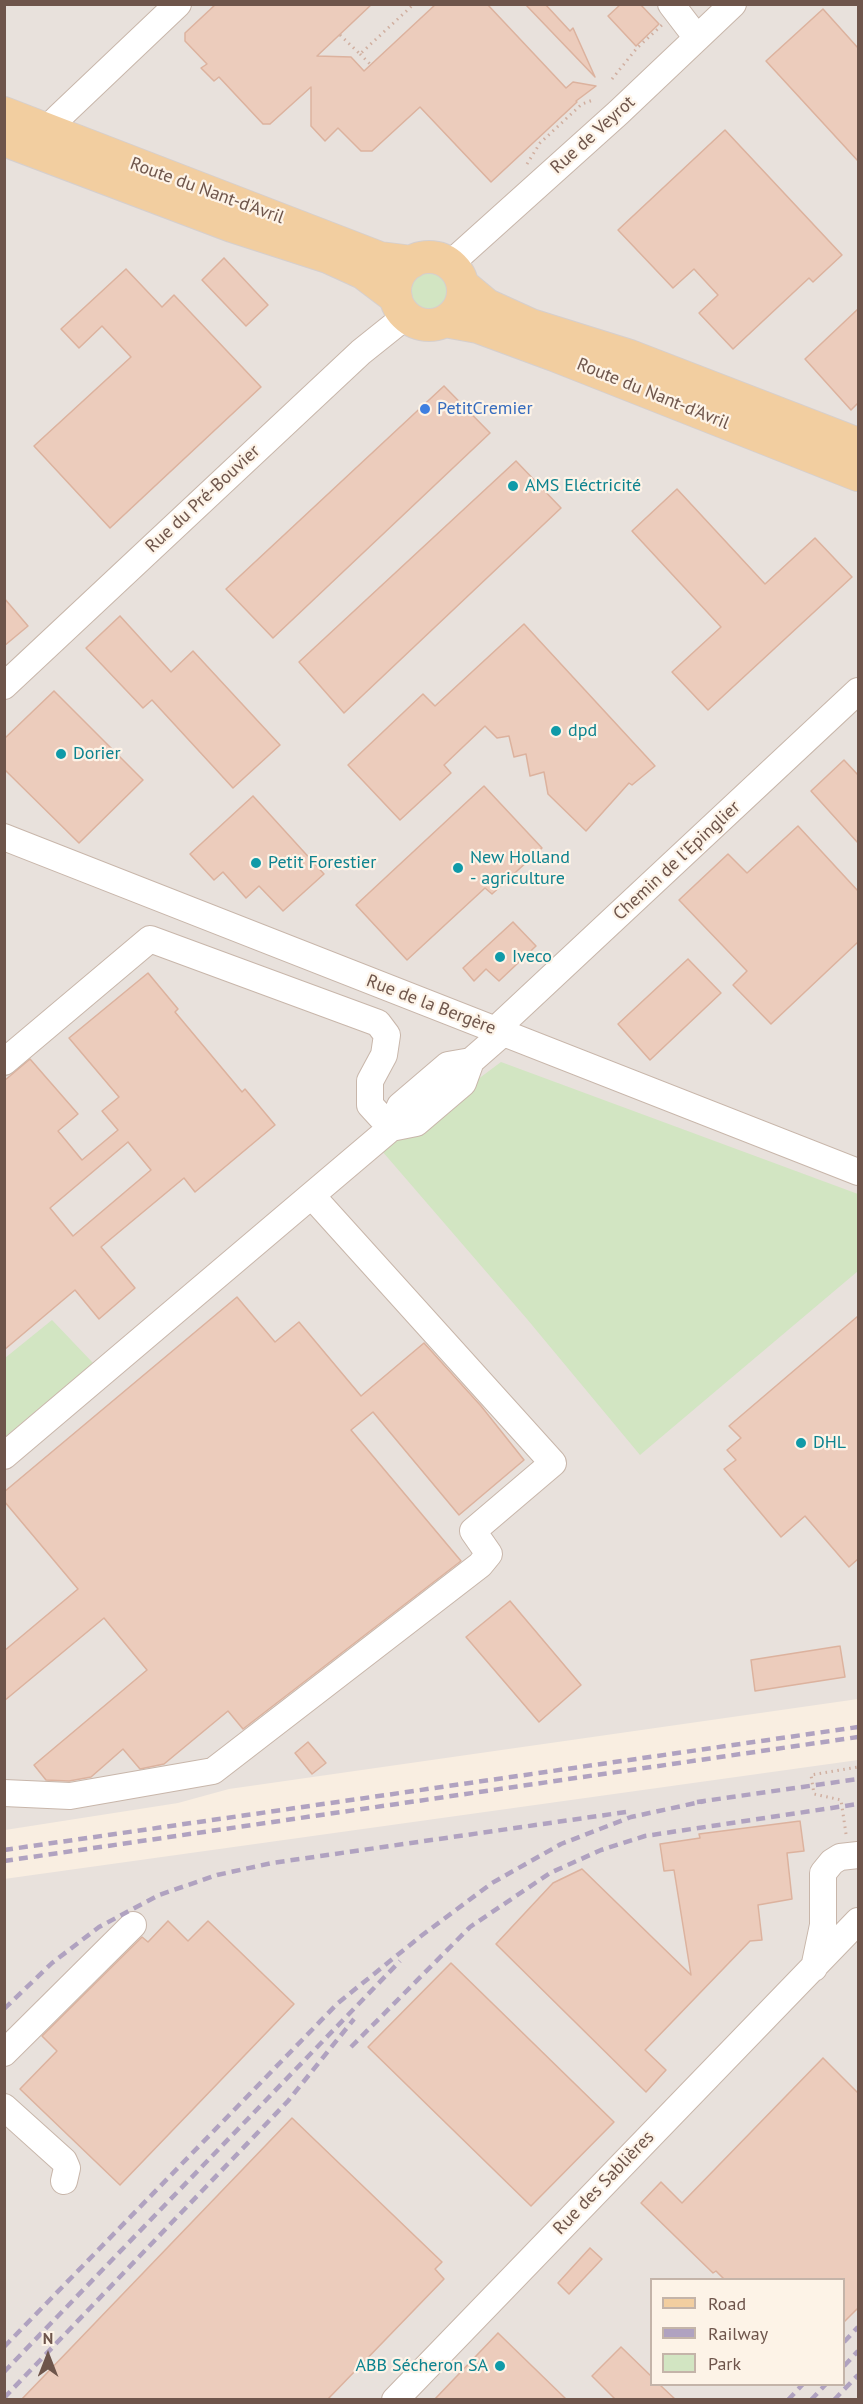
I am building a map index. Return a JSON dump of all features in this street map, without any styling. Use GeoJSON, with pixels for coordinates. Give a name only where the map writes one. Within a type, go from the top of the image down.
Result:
{"type":"FeatureCollection","features":[{"type":"Feature","properties":{"kind":"main road","name":"Route du Nant-d'Avril"},"geometry":{"type":"LineString","coordinates":[[4,112],[21,138],[232,226],[328,257],[363,273],[401,307]]}},
{"type":"Feature","properties":{"kind":"main road","name":"Route du Nant-d'Avril"},"geometry":{"type":"LineString","coordinates":[[21,138],[380,258],[412,262]]}},
{"type":"Feature","properties":{"kind":"main road"},"geometry":{"type":"LineString","coordinates":[[432,257],[457,275],[461,304],[445,321],[421,324],[401,307],[396,283],[400,274],[412,262],[432,257]]}},
{"type":"Feature","properties":{"kind":"main road","name":"Route du Nant-d'Avril"},"geometry":{"type":"LineString","coordinates":[[457,275],[487,305],[531,325],[630,356],[858,444]]}},
{"type":"Feature","properties":{"kind":"main road","name":"Route du Nant-d'Avril"},"geometry":{"type":"LineString","coordinates":[[445,321],[478,327],[543,351],[858,475]]}},
{"type":"Feature","properties":{"kind":"street"},"geometry":{"type":"LineString","coordinates":[[21,138],[178,4]]}},
{"type":"Feature","properties":{"kind":"street","name":"Rue de Veyrot"},"geometry":{"type":"LineString","coordinates":[[457,275],[733,4]]}},
{"type":"Feature","properties":{"kind":"street"},"geometry":{"type":"LineString","coordinates":[[674,8],[697,38]]}},
{"type":"Feature","properties":{"kind":"street","name":"Rue du Pré-Bouvier"},"geometry":{"type":"LineString","coordinates":[[4,686],[361,352],[401,307]]}},
{"type":"Feature","properties":{"kind":"street","name":"Chemin de l'Epinglier"},"geometry":{"type":"LineString","coordinates":[[391,1128],[400,1106],[448,1065],[471,1061],[499,1031],[858,691]]}},
{"type":"Feature","properties":{"kind":"street","name":"Rue de la Bergère"},"geometry":{"type":"LineString","coordinates":[[4,837],[858,1172]]}},
{"type":"Feature","properties":{"kind":"street"},"geometry":{"type":"LineString","coordinates":[[4,1062],[150,939],[378,1023],[387,1035],[384,1055],[370,1081],[370,1105],[391,1128],[4,1456]]}},
{"type":"Feature","properties":{"kind":"street"},"geometry":{"type":"LineString","coordinates":[[4,1793],[70,1796],[213,1771],[480,1565],[489,1554],[473,1531],[553,1463],[312,1196]]}},
{"type":"Feature","properties":{"kind":"street"},"geometry":{"type":"LineString","coordinates":[[814,1968],[823,1925],[823,1873],[832,1862],[840,1857],[858,1855]]}},
{"type":"Feature","properties":{"kind":"street","name":"Rue des Sablières"},"geometry":{"type":"LineString","coordinates":[[394,2400],[802,1991],[814,1968],[858,1921]]}},
{"type":"Feature","properties":{"kind":"street"},"geometry":{"type":"LineString","coordinates":[[4,2053],[133,1925]]}},
{"type":"Feature","properties":{"kind":"street"},"geometry":{"type":"LineString","coordinates":[[4,2107],[64,2161],[67,2168],[64,2181]]}},
{"type":"Feature","properties":{"kind":"path"},"geometry":{"type":"LineString","coordinates":[[360,54],[414,4]]}},
{"type":"Feature","properties":{"kind":"path"},"geometry":{"type":"LineString","coordinates":[[612,79],[674,8]]}},
{"type":"Feature","properties":{"kind":"path"},"geometry":{"type":"LineString","coordinates":[[340,35],[371,65]]}},
{"type":"Feature","properties":{"kind":"path"},"geometry":{"type":"LineString","coordinates":[[525,168],[540,143],[582,104],[593,100]]}},
{"type":"Feature","properties":{"kind":"path"},"geometry":{"type":"LineString","coordinates":[[846,1833],[841,1800],[814,1794],[812,1774],[858,1767]]}},
{"type":"Feature","properties":{"kind":"shaded area"},"geometry":{"type":"Polygon","coordinates":[[[5,5],[858,5],[858,1699],[229,1789],[178,1803],[5,1830],[5,5]]]}},
{"type":"Feature","properties":{"kind":"shaded area"},"geometry":{"type":"Polygon","coordinates":[[[858,1760],[858,2399],[5,2399],[4,1879],[858,1760]]]}},
{"type":"Feature","properties":{"kind":"green space"},"geometry":{"type":"Polygon","coordinates":[[[429,273],[442,278],[447,291],[442,304],[429,309],[416,304],[411,291],[416,278],[429,273]]]}},
{"type":"Feature","properties":{"kind":"green space"},"geometry":{"type":"Polygon","coordinates":[[[501,1062],[858,1194],[858,1271],[640,1455],[527,1319],[382,1151],[501,1062]]]}},
{"type":"Feature","properties":{"kind":"green space"},"geometry":{"type":"Polygon","coordinates":[[[52,1320],[93,1363],[5,1437],[5,1358],[52,1320]]]}},
{"type":"Feature","properties":{"kind":"building"},"geometry":{"type":"Polygon","coordinates":[[[216,4],[372,4],[317,56],[351,57],[364,71],[436,4],[487,4],[566,88],[573,82],[596,86],[576,101],[491,182],[420,107],[372,151],[361,151],[338,128],[325,141],[311,126],[311,87],[270,124],[263,124],[219,77],[214,81],[201,68],[207,64],[185,41],[185,33],[216,4]]]}},
{"type":"Feature","properties":{"kind":"building"},"geometry":{"type":"Polygon","coordinates":[[[525,4],[545,4],[570,31],[573,28],[595,77],[525,4]]]}},
{"type":"Feature","properties":{"kind":"building"},"geometry":{"type":"Polygon","coordinates":[[[621,4],[640,4],[659,24],[636,46],[608,16],[621,4]]]}},
{"type":"Feature","properties":{"kind":"building"},"geometry":{"type":"Polygon","coordinates":[[[823,9],[858,48],[858,161],[766,61],[823,9]]]}},
{"type":"Feature","properties":{"kind":"building"},"geometry":{"type":"Polygon","coordinates":[[[725,130],[842,255],[813,282],[809,278],[733,349],[699,313],[718,295],[694,269],[673,288],[618,230],[725,130]]]}},
{"type":"Feature","properties":{"kind":"building"},"geometry":{"type":"Polygon","coordinates":[[[224,258],[268,305],[246,326],[202,280],[224,258]]]}},
{"type":"Feature","properties":{"kind":"building"},"geometry":{"type":"Polygon","coordinates":[[[126,269],[162,307],[174,295],[261,387],[110,528],[34,446],[131,357],[102,326],[79,348],[61,329],[126,269]]]}},
{"type":"Feature","properties":{"kind":"building"},"geometry":{"type":"Polygon","coordinates":[[[858,309],[858,403],[851,410],[805,359],[858,309]]]}},
{"type":"Feature","properties":{"kind":"building"},"geometry":{"type":"Polygon","coordinates":[[[444,386],[490,433],[273,638],[226,589],[444,386]]]}},
{"type":"Feature","properties":{"kind":"building"},"geometry":{"type":"Polygon","coordinates":[[[516,461],[561,508],[344,713],[299,662],[516,461]]]}},
{"type":"Feature","properties":{"kind":"building"},"geometry":{"type":"Polygon","coordinates":[[[677,489],[765,584],[815,538],[852,577],[708,710],[672,672],[721,627],[632,531],[677,489]]]}},
{"type":"Feature","properties":{"kind":"building"},"geometry":{"type":"Polygon","coordinates":[[[4,598],[28,626],[4,646],[4,598]]]}},
{"type":"Feature","properties":{"kind":"building"},"geometry":{"type":"Polygon","coordinates":[[[120,616],[171,672],[193,651],[280,745],[233,788],[152,700],[143,708],[86,648],[120,616]]]}},
{"type":"Feature","properties":{"kind":"building","name":"dpd"},"geometry":{"type":"Polygon","coordinates":[[[524,624],[655,766],[632,785],[629,783],[586,831],[548,794],[544,772],[530,776],[526,754],[514,757],[509,736],[497,738],[485,726],[444,765],[451,773],[400,820],[348,765],[423,694],[435,706],[524,624]]]}},
{"type":"Feature","properties":{"kind":"building","name":"Dorier"},"geometry":{"type":"Polygon","coordinates":[[[54,691],[143,780],[79,843],[4,769],[4,739],[54,691]]]}},
{"type":"Feature","properties":{"kind":"building"},"geometry":{"type":"Polygon","coordinates":[[[844,760],[858,775],[858,843],[811,791],[844,760]]]}},
{"type":"Feature","properties":{"kind":"building","name":"New Holland - agriculture"},"geometry":{"type":"Polygon","coordinates":[[[484,786],[542,848],[492,894],[485,888],[407,960],[356,905],[484,786]]]}},
{"type":"Feature","properties":{"kind":"building","name":"Petit Forestier"},"geometry":{"type":"Polygon","coordinates":[[[253,796],[324,874],[283,911],[259,886],[246,898],[223,872],[214,880],[190,854],[253,796]]]}},
{"type":"Feature","properties":{"kind":"building"},"geometry":{"type":"Polygon","coordinates":[[[798,826],[858,891],[858,942],[771,1024],[733,985],[747,971],[679,900],[728,854],[747,873],[798,826]]]}},
{"type":"Feature","properties":{"kind":"building","name":"Iveco"},"geometry":{"type":"Polygon","coordinates":[[[513,922],[536,946],[499,981],[486,969],[474,981],[463,968],[513,922]]]}},
{"type":"Feature","properties":{"kind":"building"},"geometry":{"type":"Polygon","coordinates":[[[688,959],[721,993],[650,1060],[618,1024],[688,959]]]}},
{"type":"Feature","properties":{"kind":"building"},"geometry":{"type":"Polygon","coordinates":[[[148,973],[178,1009],[175,1012],[242,1092],[245,1089],[275,1125],[195,1192],[184,1178],[101,1247],[135,1288],[99,1319],[75,1290],[4,1350],[4,1081],[30,1059],[78,1114],[58,1131],[82,1160],[118,1130],[102,1111],[119,1097],[69,1038],[148,973]],[[128,1142],[50,1208],[73,1236],[151,1170],[128,1142]]]}},
{"type":"Feature","properties":{"kind":"building"},"geometry":{"type":"Polygon","coordinates":[[[237,1297],[275,1342],[299,1322],[361,1396],[424,1343],[481,1406],[524,1460],[459,1515],[373,1412],[351,1430],[461,1561],[243,1729],[228,1711],[164,1764],[140,1769],[123,1749],[91,1777],[69,1781],[46,1780],[34,1765],[147,1670],[104,1618],[4,1701],[4,1651],[78,1589],[4,1501],[4,1492],[237,1297]]]}},
{"type":"Feature","properties":{"kind":"building","name":"DHL"},"geometry":{"type":"Polygon","coordinates":[[[858,1316],[858,1559],[849,1567],[805,1516],[781,1537],[724,1469],[736,1460],[727,1450],[741,1438],[729,1426],[858,1316]]]}},
{"type":"Feature","properties":{"kind":"building"},"geometry":{"type":"Polygon","coordinates":[[[510,1601],[581,1685],[539,1722],[466,1637],[510,1601]]]}},
{"type":"Feature","properties":{"kind":"building"},"geometry":{"type":"Polygon","coordinates":[[[840,1646],[845,1677],[755,1691],[751,1660],[840,1646]]]}},
{"type":"Feature","properties":{"kind":"building"},"geometry":{"type":"Polygon","coordinates":[[[308,1742],[326,1763],[312,1774],[295,1753],[308,1742]]]}},
{"type":"Feature","properties":{"kind":"building"},"geometry":{"type":"Polygon","coordinates":[[[800,1821],[804,1851],[787,1853],[792,1899],[758,1905],[762,1940],[750,1941],[645,2050],[666,2070],[646,2092],[496,1944],[553,1883],[582,1869],[691,1975],[674,1870],[664,1871],[660,1844],[700,1838],[699,1834],[800,1821]]]}},
{"type":"Feature","properties":{"kind":"building"},"geometry":{"type":"Polygon","coordinates":[[[168,1921],[188,1941],[208,1921],[294,2004],[120,2185],[20,2089],[57,2051],[42,2036],[142,1937],[148,1942],[168,1921]]]}},
{"type":"Feature","properties":{"kind":"building"},"geometry":{"type":"Polygon","coordinates":[[[451,1963],[614,2122],[531,2206],[368,2047],[451,1963]]]}},
{"type":"Feature","properties":{"kind":"building"},"geometry":{"type":"Polygon","coordinates":[[[823,2058],[858,2093],[858,2308],[845,2321],[845,2278],[723,2278],[716,2271],[713,2273],[641,2203],[661,2182],[682,2203],[823,2058]]]}},
{"type":"Feature","properties":{"kind":"building"},"geometry":{"type":"Polygon","coordinates":[[[292,2118],[442,2262],[435,2269],[444,2279],[327,2400],[21,2400],[292,2118]]]}},
{"type":"Feature","properties":{"kind":"building"},"geometry":{"type":"Polygon","coordinates":[[[590,2248],[602,2259],[569,2294],[558,2283],[590,2248]]]}},
{"type":"Feature","properties":{"kind":"building","name":"ABB Sécheron SA"},"geometry":{"type":"Polygon","coordinates":[[[498,2333],[567,2400],[434,2400],[498,2333]]]}},
{"type":"Feature","properties":{"kind":"building"},"geometry":{"type":"Polygon","coordinates":[[[621,2347],[650,2375],[650,2386],[661,2386],[676,2400],[616,2400],[592,2376],[621,2347]]]}},
{"type":"Feature","properties":{"kind":"railway"},"geometry":{"type":"LineString","coordinates":[[4,1850],[858,1727]]}},
{"type":"Feature","properties":{"kind":"railway"},"geometry":{"type":"LineString","coordinates":[[4,1861],[858,1737]]}},
{"type":"Feature","properties":{"kind":"railway"},"geometry":{"type":"LineString","coordinates":[[697,1802],[858,1779]]}},
{"type":"Feature","properties":{"kind":"railway"},"geometry":{"type":"LineString","coordinates":[[4,2347],[338,2003],[421,1936],[492,1883],[561,1844],[631,1817],[705,1801]]}},
{"type":"Feature","properties":{"kind":"railway"},"geometry":{"type":"LineString","coordinates":[[351,2047],[470,1927],[550,1873],[601,1850],[645,1836],[858,1804]]}},
{"type":"Feature","properties":{"kind":"railway"},"geometry":{"type":"LineString","coordinates":[[4,2009],[52,1963],[99,1927],[159,1895],[217,1875],[272,1863],[626,1812]]}},
{"type":"Feature","properties":{"kind":"railway"},"geometry":{"type":"LineString","coordinates":[[4,2372],[400,1961]]}},
{"type":"Feature","properties":{"kind":"railway"},"geometry":{"type":"LineString","coordinates":[[4,2398],[288,2101],[354,2019]]}},
{"type":"Feature","properties":{"kind":"railway"},"geometry":{"type":"LineString","coordinates":[[845,2341],[858,2327]]}},
{"type":"Feature","properties":{"kind":"railway"},"geometry":{"type":"LineString","coordinates":[[845,2365],[858,2351]]}},
{"type":"Feature","properties":{"kind":"railway"},"geometry":{"type":"LineString","coordinates":[[834,2400],[858,2375]]}},
{"type":"Feature","properties":{"kind":"railway"},"geometry":{"type":"LineString","coordinates":[[788,2400],[801,2386]]}},
{"type":"Feature","properties":{"kind":"railway"},"geometry":{"type":"LineString","coordinates":[[811,2400],[824,2386]]}},
{"type":"Feature","properties":{"kind":"place","name":"PetitCremier"},"geometry":{"type":"Point","coordinates":[425,409]}},
{"type":"Feature","properties":{"kind":"place","name":"AMS Eléctricité"},"geometry":{"type":"Point","coordinates":[513,486]}},
{"type":"Feature","properties":{"kind":"place","name":"dpd"},"geometry":{"type":"Point","coordinates":[556,731]}},
{"type":"Feature","properties":{"kind":"place","name":"Dorier"},"geometry":{"type":"Point","coordinates":[61,754]}},
{"type":"Feature","properties":{"kind":"place","name":"Petit Forestier"},"geometry":{"type":"Point","coordinates":[256,863]}},
{"type":"Feature","properties":{"kind":"place","name":"New Holland - agriculture"},"geometry":{"type":"Point","coordinates":[458,868]}},
{"type":"Feature","properties":{"kind":"place","name":"Iveco"},"geometry":{"type":"Point","coordinates":[500,957]}},
{"type":"Feature","properties":{"kind":"place","name":"DHL"},"geometry":{"type":"Point","coordinates":[801,1443]}},
{"type":"Feature","properties":{"kind":"place","name":"ABB Sécheron SA"},"geometry":{"type":"Point","coordinates":[500,2366]}}]}
